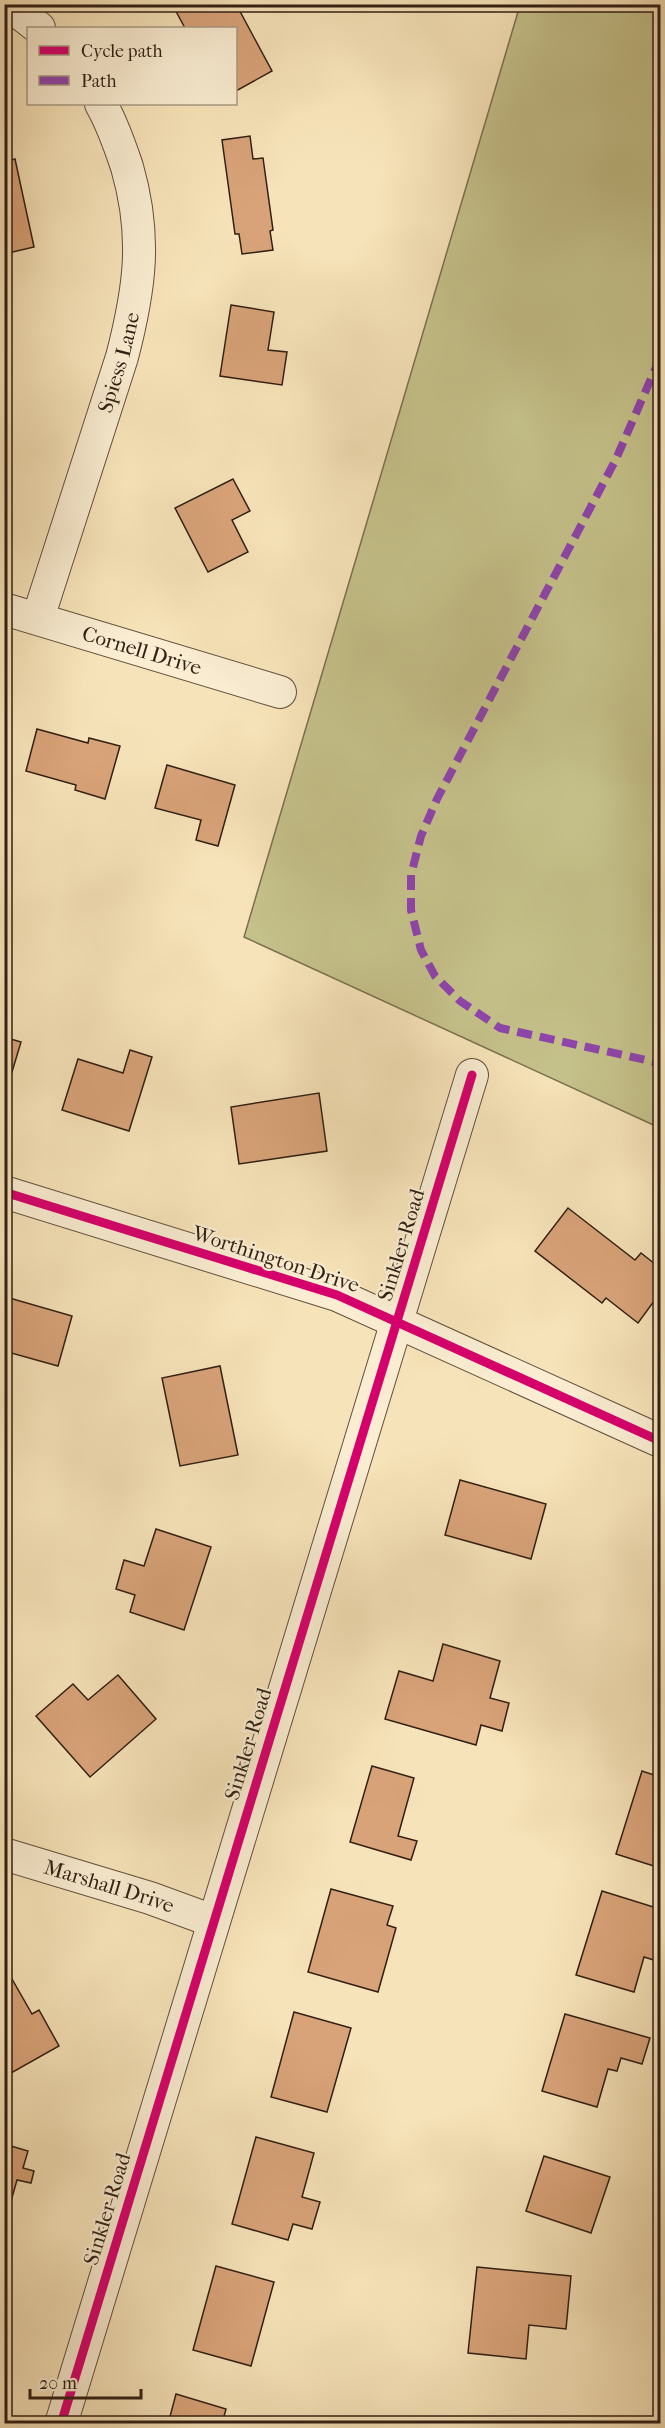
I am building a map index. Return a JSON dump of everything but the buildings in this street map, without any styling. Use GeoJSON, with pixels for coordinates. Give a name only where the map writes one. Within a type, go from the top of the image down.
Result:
{"type":"FeatureCollection","features":[{"type":"Feature","properties":{"kind":"street"},"geometry":{"type":"LineString","coordinates":[[8,4],[38,27]]}},
{"type":"Feature","properties":{"kind":"street","name":"Spiess Lane"},"geometry":{"type":"LineString","coordinates":[[38,618],[122,357],[133,314],[140,268],[139,221],[135,195],[122,150],[101,105]]}},
{"type":"Feature","properties":{"kind":"street","name":"Cornell Drive"},"geometry":{"type":"LineString","coordinates":[[4,609],[280,692]]}},
{"type":"Feature","properties":{"kind":"street","name":"Sinkler Road"},"geometry":{"type":"LineString","coordinates":[[61,2424],[472,1075]]}},
{"type":"Feature","properties":{"kind":"street","name":"Worthington Drive"},"geometry":{"type":"LineString","coordinates":[[4,1192],[337,1295],[660,1441]]}},
{"type":"Feature","properties":{"kind":"street","name":"Marshall Drive"},"geometry":{"type":"LineString","coordinates":[[4,1854],[150,1898],[213,1921]]}},
{"type":"Feature","properties":{"kind":"shaded area"},"geometry":{"type":"Polygon","coordinates":[[[520,5],[660,5],[660,1128],[244,937],[520,5]]]}},
{"type":"Feature","properties":{"kind":"marked path"},"geometry":{"type":"LineString","coordinates":[[660,358],[616,459],[437,799],[421,836],[411,875],[411,910],[421,950],[435,976],[460,1001],[500,1028],[660,1063]]}},
{"type":"Feature","properties":{"kind":"cycle path"},"geometry":{"type":"LineString","coordinates":[[61,2424],[472,1075]]}},
{"type":"Feature","properties":{"kind":"cycle path"},"geometry":{"type":"LineString","coordinates":[[4,1192],[337,1295],[660,1441]]}}]}
